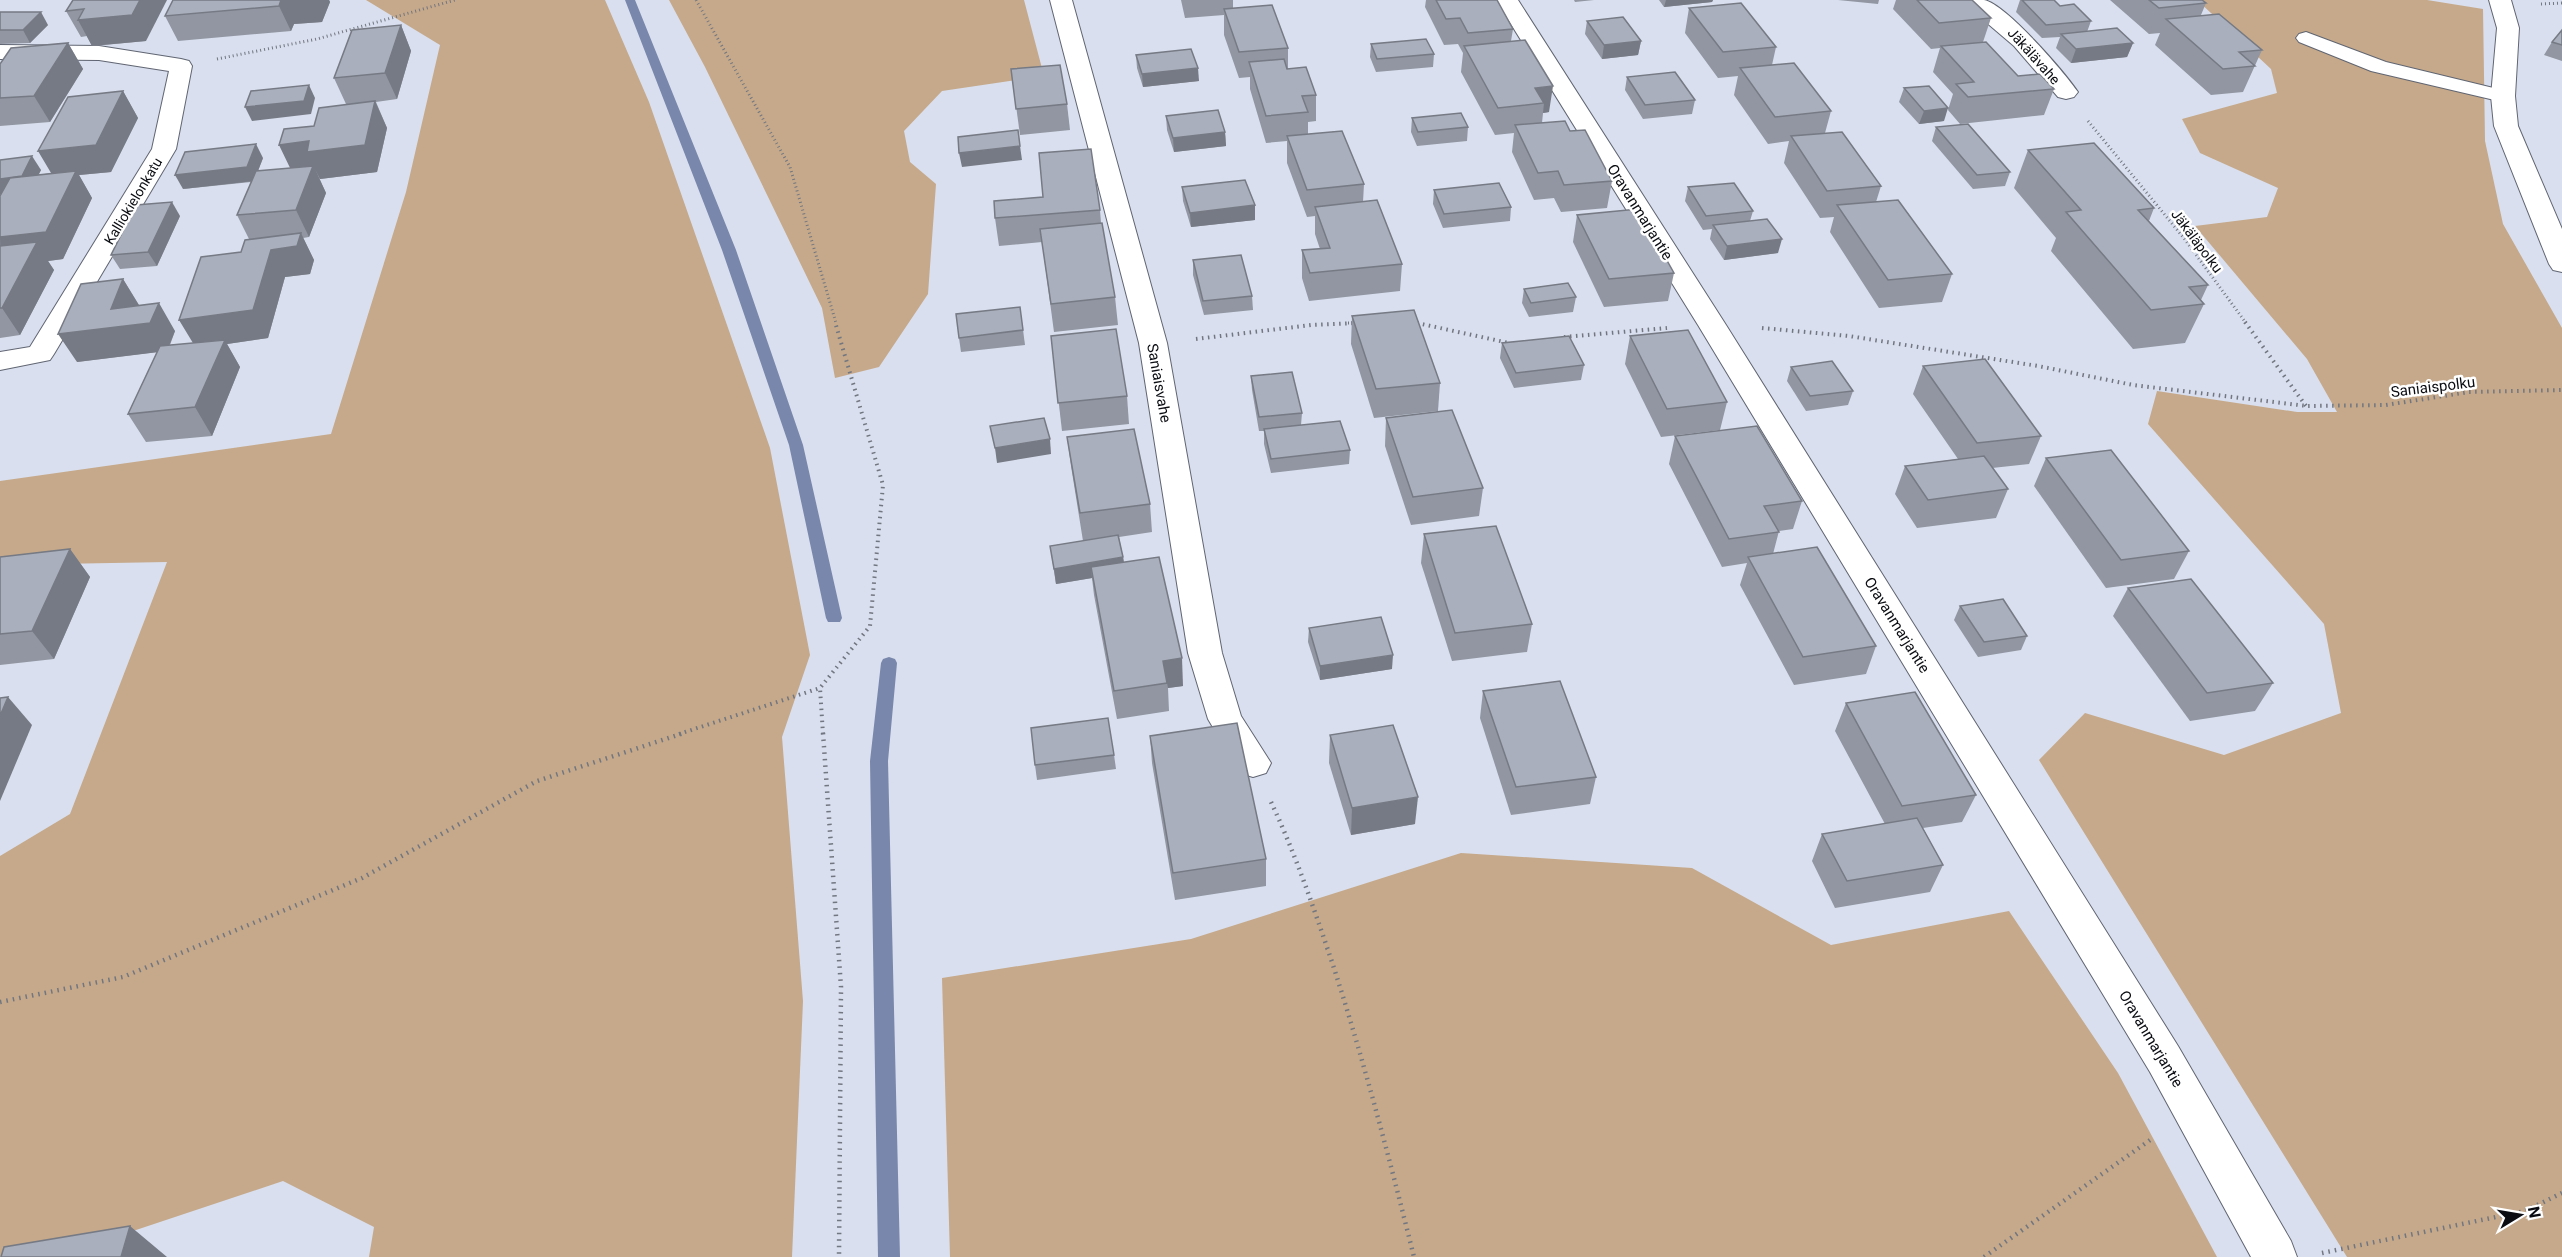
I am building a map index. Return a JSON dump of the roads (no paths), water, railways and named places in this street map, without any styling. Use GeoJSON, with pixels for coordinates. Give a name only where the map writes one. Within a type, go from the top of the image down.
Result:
{"type":"FeatureCollection","features":[{"type":"Feature","properties":{"kind":"street","name":"Saniaisvahe"},"geometry":{"type":"LineString","coordinates":[[1061,0],[1153,343],[1205,653],[1225,719],[1252,763]]}},
{"type":"Feature","properties":{"kind":"street","name":"Oravanmarjantie"},"geometry":{"type":"LineString","coordinates":[[1507,0],[1712,325],[2164,1059],[2275,1257]]}},
{"type":"Feature","properties":{"kind":"street","name":"Jäkälävahe"},"geometry":{"type":"LineString","coordinates":[[1971,0],[1994,14],[2029,46],[2066,92]]}},
{"type":"Feature","properties":{"kind":"street"},"geometry":{"type":"LineString","coordinates":[[2500,0],[2508,28],[2503,96],[2506,126],[2562,264]]}},
{"type":"Feature","properties":{"kind":"street","name":"Kalliokielonkatu"},"geometry":{"type":"LineString","coordinates":[[0,52],[99,53],[181,66],[164,149],[40,354],[0,361]]}},
{"type":"Feature","properties":{"kind":"lane"},"geometry":{"type":"LineString","coordinates":[[2306,39],[2344,56],[2404,75],[2503,96]]}},
{"type":"Feature","properties":{"kind":"waterway"},"geometry":{"type":"LineString","coordinates":[[630,0],[729,250],[796,445],[834,618]]}},
{"type":"Feature","properties":{"kind":"waterway"},"geometry":{"type":"LineString","coordinates":[[889,663],[879,761],[889,1257]]}}]}
